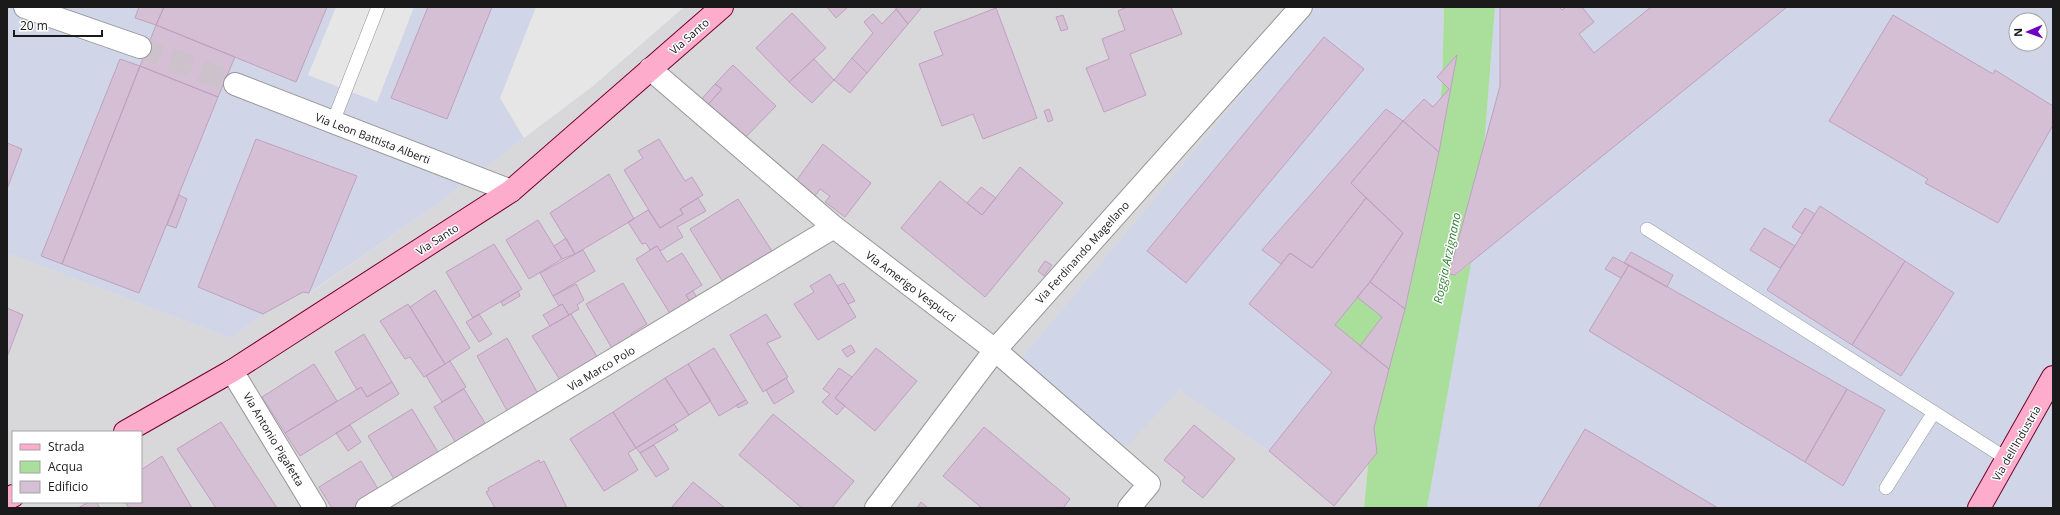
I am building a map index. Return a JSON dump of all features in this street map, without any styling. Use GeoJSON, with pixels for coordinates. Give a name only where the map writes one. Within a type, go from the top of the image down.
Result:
{"type":"FeatureCollection","features":[{"type":"Feature","properties":{"kind":"street"},"geometry":{"type":"LineString","coordinates":[[25,7],[140,47]]}},
{"type":"Feature","properties":{"kind":"street","name":"Via Santo"},"geometry":{"type":"LineString","coordinates":[[127,431],[232,371],[511,191],[722,7]]}},
{"type":"Feature","properties":{"kind":"street","name":"Via Ferdinando Magellano"},"geometry":{"type":"LineString","coordinates":[[876,508],[995,350],[1300,7]]}},
{"type":"Feature","properties":{"kind":"street","name":"Via Amerigo Vespucci"},"geometry":{"type":"LineString","coordinates":[[650,69],[834,227],[995,350],[1149,484],[1129,508]]}},
{"type":"Feature","properties":{"kind":"street","name":"Via Leon Battista Alberti"},"geometry":{"type":"LineString","coordinates":[[235,84],[511,191]]}},
{"type":"Feature","properties":{"kind":"street","name":"Via Marco Polo"},"geometry":{"type":"LineString","coordinates":[[367,508],[834,227]]}},
{"type":"Feature","properties":{"kind":"street","name":"Via Antonio Pigafetta"},"geometry":{"type":"LineString","coordinates":[[232,371],[315,508]]}},
{"type":"Feature","properties":{"kind":"street","name":"Via dell'Industria"},"geometry":{"type":"LineString","coordinates":[[1979,508],[2053,377]]}},
{"type":"Feature","properties":{"kind":"lane"},"geometry":{"type":"LineString","coordinates":[[333,122],[378,7]]}},
{"type":"Feature","properties":{"kind":"lane"},"geometry":{"type":"LineString","coordinates":[[1647,229],[2007,459]]}},
{"type":"Feature","properties":{"kind":"lane"},"geometry":{"type":"LineString","coordinates":[[1886,488],[1934,412]]}},
{"type":"Feature","properties":{"kind":"shaded area"},"geometry":{"type":"Polygon","coordinates":[[[7,7],[684,7],[593,86],[432,208],[309,293],[302,292],[263,314],[231,338],[7,253],[7,7]]]}},
{"type":"Feature","properties":{"kind":"shaded area"},"geometry":{"type":"Polygon","coordinates":[[[336,7],[414,7],[377,102],[308,75],[336,7]]]}},
{"type":"Feature","properties":{"kind":"shaded area"},"geometry":{"type":"Polygon","coordinates":[[[536,7],[684,7],[593,86],[524,138],[500,98],[536,7]]]}},
{"type":"Feature","properties":{"kind":"shaded area"},"geometry":{"type":"Polygon","coordinates":[[[684,7],[1314,7],[1013,368],[1179,390],[1269,451],[1334,505],[1368,465],[1364,508],[7,508],[7,253],[231,338],[263,314],[303,292],[310,293],[432,208],[593,86],[684,7]]]}},
{"type":"Feature","properties":{"kind":"shaded area"},"geometry":{"type":"Polygon","coordinates":[[[1314,7],[1444,7],[1442,84],[1436,149],[1439,152],[1405,309],[1374,428],[1377,453],[1334,506],[1269,451],[1179,390],[1114,460],[1013,368],[1314,7]]]}},
{"type":"Feature","properties":{"kind":"shaded area"},"geometry":{"type":"Polygon","coordinates":[[[1495,7],[2053,7],[2053,508],[1427,508],[1470,263],[1455,275],[1449,274],[1484,148],[1495,7]]]}},
{"type":"Feature","properties":{"kind":"water","name":"Roggia Arzignano"},"geometry":{"type":"Polygon","coordinates":[[[1444,7],[1495,7],[1484,148],[1449,274],[1456,275],[1471,263],[1427,508],[1364,508],[1368,465],[1377,453],[1374,428],[1335,325],[1370,282],[1405,309],[1438,152],[1436,149],[1442,84],[1444,7]]]}},
{"type":"Feature","properties":{"kind":"building"},"geometry":{"type":"Polygon","coordinates":[[[139,7],[164,7],[156,25],[135,18],[139,7]]]}},
{"type":"Feature","properties":{"kind":"building"},"geometry":{"type":"Polygon","coordinates":[[[164,7],[327,7],[296,82],[156,25],[164,7]]]}},
{"type":"Feature","properties":{"kind":"building"},"geometry":{"type":"Polygon","coordinates":[[[428,7],[492,7],[447,119],[391,98],[428,7]]]}},
{"type":"Feature","properties":{"kind":"building"},"geometry":{"type":"Polygon","coordinates":[[[827,7],[848,7],[836,18],[827,7]]]}},
{"type":"Feature","properties":{"kind":"building"},"geometry":{"type":"Polygon","coordinates":[[[895,7],[922,7],[908,24],[895,7]]]}},
{"type":"Feature","properties":{"kind":"building"},"geometry":{"type":"Polygon","coordinates":[[[1127,7],[1171,7],[1182,34],[1130,54],[1146,95],[1104,112],[1086,68],[1109,59],[1102,39],[1125,30],[1118,11],[1127,7]]]}},
{"type":"Feature","properties":{"kind":"building"},"geometry":{"type":"Polygon","coordinates":[[[1500,7],[1559,7],[1562,10],[1566,7],[1582,7],[1594,22],[1579,34],[1594,53],[1651,7],[1787,7],[1455,275],[1449,274],[1500,86],[1500,7]]]}},
{"type":"Feature","properties":{"kind":"building"},"geometry":{"type":"Polygon","coordinates":[[[996,8],[1037,118],[983,139],[973,114],[942,126],[919,64],[943,55],[934,32],[996,8]]]}},
{"type":"Feature","properties":{"kind":"building"},"geometry":{"type":"Polygon","coordinates":[[[896,9],[908,24],[867,73],[852,58],[873,33],[864,22],[873,14],[882,24],[896,9]]]}},
{"type":"Feature","properties":{"kind":"building"},"geometry":{"type":"Polygon","coordinates":[[[792,13],[826,48],[789,82],[756,48],[792,13]]]}},
{"type":"Feature","properties":{"kind":"building"},"geometry":{"type":"Polygon","coordinates":[[[1063,15],[1068,29],[1061,31],[1056,17],[1063,15]]]}},
{"type":"Feature","properties":{"kind":"building"},"geometry":{"type":"Polygon","coordinates":[[[1893,15],[1993,74],[1995,70],[2053,106],[2053,125],[1998,223],[1925,183],[1928,179],[1829,121],[1893,15]]]}},
{"type":"Feature","properties":{"kind":"building"},"geometry":{"type":"Polygon","coordinates":[[[156,25],[235,57],[218,97],[140,66],[156,25]]]}},
{"type":"Feature","properties":{"kind":"building"},"geometry":{"type":"Polygon","coordinates":[[[1324,37],[1364,69],[1186,283],[1147,251],[1324,37]]]}},
{"type":"Feature","properties":{"kind":"building"},"geometry":{"type":"Polygon","coordinates":[[[1457,55],[1439,152],[1403,121],[1424,99],[1433,107],[1449,89],[1437,77],[1457,55]]]}},
{"type":"Feature","properties":{"kind":"building"},"geometry":{"type":"Polygon","coordinates":[[[852,58],[867,73],[850,93],[834,80],[852,58]]]}},
{"type":"Feature","properties":{"kind":"building"},"geometry":{"type":"Polygon","coordinates":[[[120,59],[140,66],[62,264],[41,256],[120,59]]]}},
{"type":"Feature","properties":{"kind":"building"},"geometry":{"type":"Polygon","coordinates":[[[814,59],[834,80],[812,103],[789,82],[814,59]]]}},
{"type":"Feature","properties":{"kind":"building"},"geometry":{"type":"Polygon","coordinates":[[[733,65],[776,106],[741,142],[704,109],[722,89],[715,84],[733,65]]]}},
{"type":"Feature","properties":{"kind":"building"},"geometry":{"type":"Polygon","coordinates":[[[140,66],[218,97],[139,293],[62,264],[140,66]]]}},
{"type":"Feature","properties":{"kind":"building"},"geometry":{"type":"Polygon","coordinates":[[[715,84],[722,89],[704,109],[698,103],[715,84]]]}},
{"type":"Feature","properties":{"kind":"building"},"geometry":{"type":"Polygon","coordinates":[[[1049,109],[1053,120],[1048,122],[1044,111],[1049,109]]]}},
{"type":"Feature","properties":{"kind":"building"},"geometry":{"type":"Polygon","coordinates":[[[1386,109],[1403,121],[1351,183],[1366,198],[1312,268],[1290,253],[1281,264],[1262,250],[1386,109]]]}},
{"type":"Feature","properties":{"kind":"building"},"geometry":{"type":"Polygon","coordinates":[[[1403,121],[1439,152],[1405,309],[1370,282],[1403,233],[1351,183],[1403,121]]]}},
{"type":"Feature","properties":{"kind":"building"},"geometry":{"type":"Polygon","coordinates":[[[256,139],[357,176],[309,293],[303,292],[263,314],[198,287],[256,139]]]}},
{"type":"Feature","properties":{"kind":"building"},"geometry":{"type":"Polygon","coordinates":[[[659,139],[685,181],[692,177],[703,195],[680,209],[683,214],[660,228],[624,170],[643,158],[638,151],[659,139]]]}},
{"type":"Feature","properties":{"kind":"building"},"geometry":{"type":"Polygon","coordinates":[[[7,143],[22,149],[7,189],[7,143]]]}},
{"type":"Feature","properties":{"kind":"building"},"geometry":{"type":"Polygon","coordinates":[[[823,144],[871,183],[845,217],[825,202],[830,196],[820,189],[815,196],[796,181],[823,144]]]}},
{"type":"Feature","properties":{"kind":"building"},"geometry":{"type":"Polygon","coordinates":[[[1020,167],[1063,203],[985,297],[901,228],[940,181],[982,215],[1020,167]]]}},
{"type":"Feature","properties":{"kind":"building"},"geometry":{"type":"Polygon","coordinates":[[[609,174],[634,219],[575,254],[550,213],[609,174]]]}},
{"type":"Feature","properties":{"kind":"building"},"geometry":{"type":"Polygon","coordinates":[[[981,187],[996,198],[982,215],[967,203],[981,187]]]}},
{"type":"Feature","properties":{"kind":"building"},"geometry":{"type":"Polygon","coordinates":[[[179,195],[187,199],[176,228],[167,225],[179,195]]]}},
{"type":"Feature","properties":{"kind":"building"},"geometry":{"type":"Polygon","coordinates":[[[698,198],[706,211],[677,227],[683,237],[660,251],[657,246],[650,250],[646,243],[642,244],[628,222],[648,210],[660,228],[683,214],[680,209],[698,198]]]}},
{"type":"Feature","properties":{"kind":"building"},"geometry":{"type":"Polygon","coordinates":[[[1366,198],[1403,233],[1370,282],[1335,325],[1389,369],[1374,428],[1377,453],[1334,506],[1269,451],[1332,372],[1249,304],[1290,253],[1312,268],[1366,198]]]}},
{"type":"Feature","properties":{"kind":"building"},"geometry":{"type":"Polygon","coordinates":[[[738,199],[772,251],[723,282],[690,229],[738,199]]]}},
{"type":"Feature","properties":{"kind":"building"},"geometry":{"type":"Polygon","coordinates":[[[1820,206],[1905,261],[1852,345],[1767,290],[1820,206]]]}},
{"type":"Feature","properties":{"kind":"building"},"geometry":{"type":"Polygon","coordinates":[[[1805,208],[1815,214],[1802,234],[1792,227],[1805,208]]]}},
{"type":"Feature","properties":{"kind":"building"},"geometry":{"type":"Polygon","coordinates":[[[538,220],[562,259],[529,279],[506,240],[538,220]]]}},
{"type":"Feature","properties":{"kind":"building"},"geometry":{"type":"Polygon","coordinates":[[[1764,228],[1795,246],[1780,268],[1750,250],[1764,228]]]}},
{"type":"Feature","properties":{"kind":"building"},"geometry":{"type":"Polygon","coordinates":[[[566,238],[575,254],[562,259],[554,246],[566,238]]]}},
{"type":"Feature","properties":{"kind":"building"},"geometry":{"type":"Polygon","coordinates":[[[494,244],[522,289],[473,318],[446,272],[494,244]]]}},
{"type":"Feature","properties":{"kind":"building"},"geometry":{"type":"Polygon","coordinates":[[[657,246],[667,262],[682,253],[702,285],[686,295],[691,303],[671,315],[636,259],[657,246]]]}},
{"type":"Feature","properties":{"kind":"building"},"geometry":{"type":"Polygon","coordinates":[[[583,250],[595,271],[553,296],[540,273],[583,250]]]}},
{"type":"Feature","properties":{"kind":"building"},"geometry":{"type":"Polygon","coordinates":[[[1631,252],[1673,275],[1667,287],[1624,263],[1631,252]]]}},
{"type":"Feature","properties":{"kind":"building"},"geometry":{"type":"Polygon","coordinates":[[[1613,257],[1629,265],[1621,278],[1605,269],[1613,257]]]}},
{"type":"Feature","properties":{"kind":"building"},"geometry":{"type":"Polygon","coordinates":[[[1045,261],[1052,265],[1044,276],[1038,271],[1045,261]]]}},
{"type":"Feature","properties":{"kind":"building"},"geometry":{"type":"Polygon","coordinates":[[[1905,261],[1954,293],[1901,376],[1852,345],[1905,261]]]}},
{"type":"Feature","properties":{"kind":"building"},"geometry":{"type":"Polygon","coordinates":[[[1629,265],[1847,389],[1805,462],[1589,331],[1629,265]]]}},
{"type":"Feature","properties":{"kind":"building"},"geometry":{"type":"Polygon","coordinates":[[[830,274],[856,317],[818,340],[794,304],[814,292],[810,286],[830,274]]]}},
{"type":"Feature","properties":{"kind":"building"},"geometry":{"type":"Polygon","coordinates":[[[1370,282],[1405,309],[1389,369],[1360,346],[1382,317],[1357,297],[1370,282]]]}},
{"type":"Feature","properties":{"kind":"building"},"geometry":{"type":"Polygon","coordinates":[[[623,283],[647,324],[631,334],[634,338],[613,350],[586,304],[623,283]]]}},
{"type":"Feature","properties":{"kind":"building"},"geometry":{"type":"Polygon","coordinates":[[[844,283],[855,301],[848,304],[837,286],[844,283]]]}},
{"type":"Feature","properties":{"kind":"building"},"geometry":{"type":"Polygon","coordinates":[[[576,284],[584,300],[577,305],[579,309],[569,315],[562,304],[559,306],[553,296],[576,284]]]}},
{"type":"Feature","properties":{"kind":"building"},"geometry":{"type":"Polygon","coordinates":[[[435,290],[470,348],[445,364],[410,307],[435,290]]]}},
{"type":"Feature","properties":{"kind":"building"},"geometry":{"type":"Polygon","coordinates":[[[518,291],[520,296],[503,306],[501,302],[518,291]]]}},
{"type":"Feature","properties":{"kind":"building"},"geometry":{"type":"Polygon","coordinates":[[[693,291],[699,301],[691,303],[686,295],[693,291]]]}},
{"type":"Feature","properties":{"kind":"building"},"geometry":{"type":"Polygon","coordinates":[[[408,304],[445,364],[424,377],[410,357],[405,359],[380,321],[408,304]]]}},
{"type":"Feature","properties":{"kind":"building"},"geometry":{"type":"Polygon","coordinates":[[[562,304],[569,315],[550,326],[543,315],[562,304]]]}},
{"type":"Feature","properties":{"kind":"building"},"geometry":{"type":"Polygon","coordinates":[[[7,308],[23,315],[7,357],[7,308]]]}},
{"type":"Feature","properties":{"kind":"building"},"geometry":{"type":"Polygon","coordinates":[[[479,314],[492,334],[479,342],[466,322],[479,314]]]}},
{"type":"Feature","properties":{"kind":"building"},"geometry":{"type":"Polygon","coordinates":[[[571,314],[599,360],[562,383],[532,336],[571,314]]]}},
{"type":"Feature","properties":{"kind":"building"},"geometry":{"type":"Polygon","coordinates":[[[766,314],[781,337],[767,343],[788,377],[763,392],[730,335],[766,314]]]}},
{"type":"Feature","properties":{"kind":"building"},"geometry":{"type":"Polygon","coordinates":[[[364,334],[392,382],[367,397],[361,387],[357,390],[335,352],[364,334]]]}},
{"type":"Feature","properties":{"kind":"building"},"geometry":{"type":"Polygon","coordinates":[[[507,338],[541,399],[510,416],[477,356],[507,338]]]}},
{"type":"Feature","properties":{"kind":"building"},"geometry":{"type":"Polygon","coordinates":[[[851,345],[855,352],[847,357],[842,350],[851,345]]]}},
{"type":"Feature","properties":{"kind":"building"},"geometry":{"type":"Polygon","coordinates":[[[714,348],[746,400],[719,416],[688,364],[714,348]]]}},
{"type":"Feature","properties":{"kind":"building"},"geometry":{"type":"Polygon","coordinates":[[[876,348],[917,381],[875,431],[835,398],[876,348]]]}},
{"type":"Feature","properties":{"kind":"building"},"geometry":{"type":"Polygon","coordinates":[[[450,361],[466,387],[442,402],[426,376],[450,361]]]}},
{"type":"Feature","properties":{"kind":"building"},"geometry":{"type":"Polygon","coordinates":[[[314,364],[337,401],[285,433],[262,397],[314,364]]]}},
{"type":"Feature","properties":{"kind":"building"},"geometry":{"type":"Polygon","coordinates":[[[688,364],[711,401],[689,415],[665,378],[688,364]]]}},
{"type":"Feature","properties":{"kind":"building"},"geometry":{"type":"Polygon","coordinates":[[[839,368],[852,377],[835,398],[845,406],[837,415],[822,402],[830,394],[823,389],[839,368]]]}},
{"type":"Feature","properties":{"kind":"building"},"geometry":{"type":"Polygon","coordinates":[[[665,378],[689,415],[636,448],[613,412],[665,378]]]}},
{"type":"Feature","properties":{"kind":"building"},"geometry":{"type":"Polygon","coordinates":[[[786,378],[794,392],[774,404],[766,390],[786,378]]]}},
{"type":"Feature","properties":{"kind":"building"},"geometry":{"type":"Polygon","coordinates":[[[392,382],[399,394],[300,456],[285,433],[361,387],[367,397],[392,382]]]}},
{"type":"Feature","properties":{"kind":"building"},"geometry":{"type":"Polygon","coordinates":[[[464,389],[485,423],[470,433],[473,439],[459,448],[434,407],[464,389]]]}},
{"type":"Feature","properties":{"kind":"building"},"geometry":{"type":"Polygon","coordinates":[[[1847,389],[1885,410],[1843,486],[1805,462],[1847,389]]]}},
{"type":"Feature","properties":{"kind":"building"},"geometry":{"type":"Polygon","coordinates":[[[746,400],[748,403],[738,408],[736,405],[746,400]]]}},
{"type":"Feature","properties":{"kind":"building"},"geometry":{"type":"Polygon","coordinates":[[[412,409],[442,459],[399,487],[368,436],[412,409]]]}},
{"type":"Feature","properties":{"kind":"building"},"geometry":{"type":"Polygon","coordinates":[[[613,412],[636,448],[628,453],[638,470],[604,491],[570,439],[613,412]]]}},
{"type":"Feature","properties":{"kind":"building"},"geometry":{"type":"Polygon","coordinates":[[[773,414],[854,481],[832,508],[802,508],[739,455],[773,414]]]}},
{"type":"Feature","properties":{"kind":"building"},"geometry":{"type":"Polygon","coordinates":[[[221,422],[277,508],[216,508],[177,449],[221,422]]]}},
{"type":"Feature","properties":{"kind":"building"},"geometry":{"type":"Polygon","coordinates":[[[674,424],[678,430],[640,453],[636,448],[674,424]]]}},
{"type":"Feature","properties":{"kind":"building"},"geometry":{"type":"Polygon","coordinates":[[[350,425],[361,442],[348,451],[336,433],[350,425]]]}},
{"type":"Feature","properties":{"kind":"building"},"geometry":{"type":"Polygon","coordinates":[[[1194,425],[1235,459],[1203,498],[1182,481],[1185,477],[1164,460],[1194,425]]]}},
{"type":"Feature","properties":{"kind":"building"},"geometry":{"type":"Polygon","coordinates":[[[984,427],[1070,499],[1063,508],[982,508],[943,476],[984,427]]]}},
{"type":"Feature","properties":{"kind":"building"},"geometry":{"type":"Polygon","coordinates":[[[1585,429],[1718,508],[1538,508],[1585,429]]]}},
{"type":"Feature","properties":{"kind":"building"},"geometry":{"type":"Polygon","coordinates":[[[654,445],[669,469],[656,477],[640,453],[654,445]]]}},
{"type":"Feature","properties":{"kind":"building"},"geometry":{"type":"Polygon","coordinates":[[[162,456],[192,508],[129,508],[126,503],[142,503],[142,469],[162,456]]]}},
{"type":"Feature","properties":{"kind":"building"},"geometry":{"type":"Polygon","coordinates":[[[539,460],[540,463],[544,461],[567,508],[495,508],[486,492],[489,490],[488,488],[539,460]]]}},
{"type":"Feature","properties":{"kind":"building"},"geometry":{"type":"Polygon","coordinates":[[[361,461],[383,497],[365,508],[332,508],[319,487],[361,461]]]}},
{"type":"Feature","properties":{"kind":"building"},"geometry":{"type":"Polygon","coordinates":[[[693,482],[725,508],[671,508],[693,482]]]}},
{"type":"Feature","properties":{"kind":"building"},"geometry":{"type":"Polygon","coordinates":[[[921,502],[928,508],[917,508],[921,502]]]}},
{"type":"Feature","properties":{"kind":"building"},"geometry":{"type":"Polygon","coordinates":[[[87,503],[97,503],[100,508],[78,508],[87,503]]]}},
{"type":"Feature","properties":{"kind":"tunnel"},"geometry":{"type":"LineString","coordinates":[[140,47],[235,84]]}}]}
